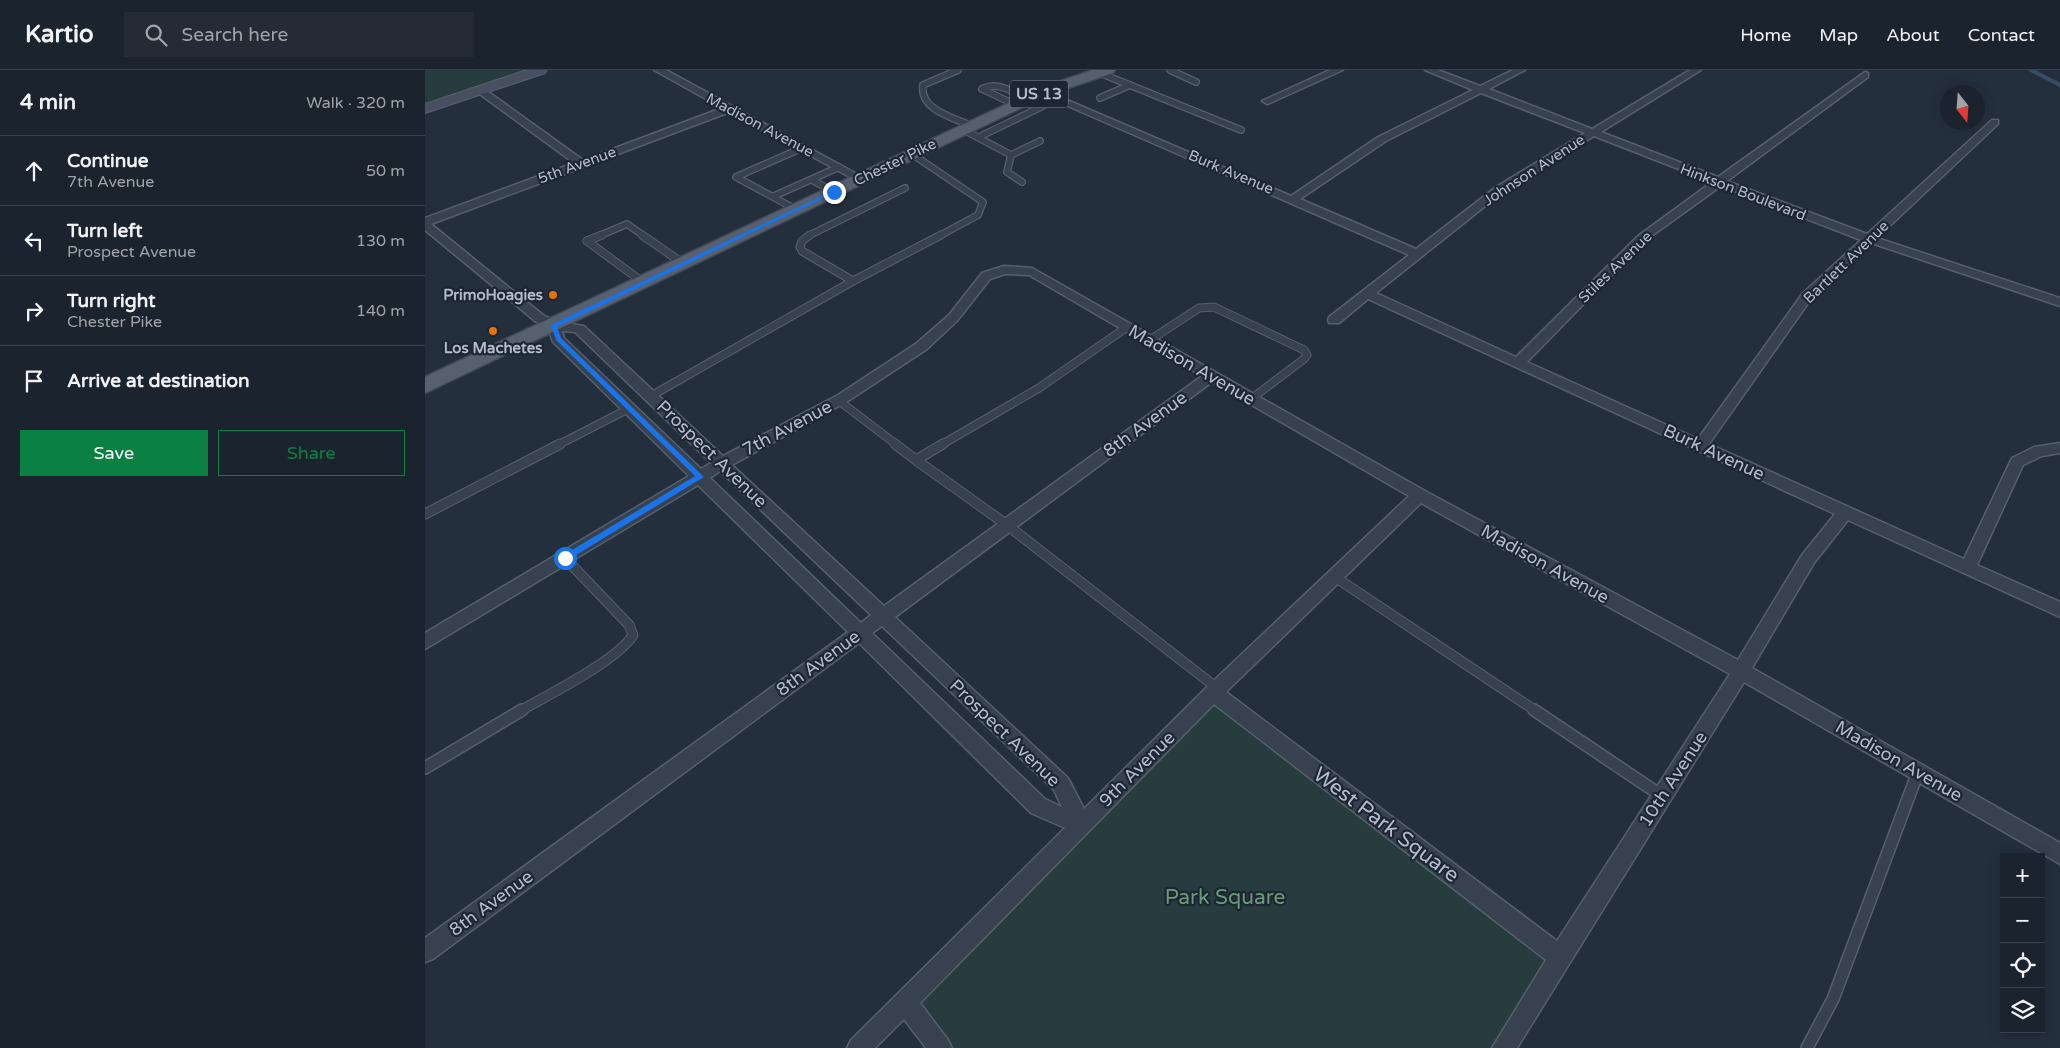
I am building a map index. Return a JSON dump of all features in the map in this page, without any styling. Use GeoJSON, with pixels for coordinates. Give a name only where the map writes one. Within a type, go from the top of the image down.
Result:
{"type":"FeatureCollection","features":[{"type":"Feature","properties":{"kind":"main road","name":"US 13"},"geometry":{"type":"LineString","coordinates":[[969,131],[991,116],[1043,99],[1104,71]]}},
{"type":"Feature","properties":{"kind":"main road","name":"Chester Pike"},"geometry":{"type":"LineString","coordinates":[[425,386],[912,154],[969,131]]}},
{"type":"Feature","properties":{"kind":"street"},"geometry":{"type":"LineString","coordinates":[[425,109],[540,70]]}},
{"type":"Feature","properties":{"kind":"street","name":"Madison Avenue"},"geometry":{"type":"LineString","coordinates":[[659,70],[861,179]]}},
{"type":"Feature","properties":{"kind":"street"},"geometry":{"type":"LineString","coordinates":[[1267,101],[1338,70]]}},
{"type":"Feature","properties":{"kind":"street","name":"Hinkson Boulevard"},"geometry":{"type":"LineString","coordinates":[[1430,70],[1718,183],[1869,239],[2060,302]]}},
{"type":"Feature","properties":{"kind":"street"},"geometry":{"type":"LineString","coordinates":[[1293,199],[1382,139],[1520,70]]}},
{"type":"Feature","properties":{"kind":"street","name":"Johnson Avenue"},"geometry":{"type":"LineString","coordinates":[[1334,320],[1499,189],[1696,70]]}},
{"type":"Feature","properties":{"kind":"street","name":"Stiles Avenue"},"geometry":{"type":"LineString","coordinates":[[1519,363],[1642,238],[1865,76]]}},
{"type":"Feature","properties":{"kind":"street"},"geometry":{"type":"LineString","coordinates":[[480,90],[581,164]]}},
{"type":"Feature","properties":{"kind":"street","name":"Burk Avenue"},"geometry":{"type":"LineString","coordinates":[[1043,99],[1293,199],[1417,254]]}},
{"type":"Feature","properties":{"kind":"street","name":"5th Avenue"},"geometry":{"type":"LineString","coordinates":[[425,223],[729,109]]}},
{"type":"Feature","properties":{"kind":"street","name":"Bartlett Avenue"},"geometry":{"type":"LineString","coordinates":[[1700,446],[1807,296],[1995,122]]}},
{"type":"Feature","properties":{"kind":"street","name":"Prospect Avenue"},"geometry":{"type":"LineString","coordinates":[[425,223],[539,318],[554,326],[579,329],[1061,784],[1082,826]]}},
{"type":"Feature","properties":{"kind":"street","name":"7th Avenue"},"geometry":{"type":"LineString","coordinates":[[425,642],[721,464],[838,400],[922,346],[953,318],[986,276],[1004,270],[1032,272]]}},
{"type":"Feature","properties":{"kind":"street","name":"Madison Avenue"},"geometry":{"type":"LineString","coordinates":[[1032,272],[1420,495],[1741,671],[2060,854]]}},
{"type":"Feature","properties":{"kind":"street","name":"Burk Avenue"},"geometry":{"type":"LineString","coordinates":[[1367,294],[2060,610]]}},
{"type":"Feature","properties":{"kind":"street","name":"Prospect Avenue"},"geometry":{"type":"LineString","coordinates":[[554,326],[559,339],[1038,806],[1082,826]]}},
{"type":"Feature","properties":{"kind":"street","name":"8th Avenue"},"geometry":{"type":"LineString","coordinates":[[425,951],[1211,376]]}},
{"type":"Feature","properties":{"kind":"street"},"geometry":{"type":"LineString","coordinates":[[1968,568],[2017,462],[2039,451],[2060,448]]}},
{"type":"Feature","properties":{"kind":"street","name":"9th Avenue"},"geometry":{"type":"LineString","coordinates":[[859,1048],[906,1003],[1215,691],[1420,495]]}},
{"type":"Feature","properties":{"kind":"street","name":"10th Avenue"},"geometry":{"type":"LineString","coordinates":[[1504,1048],[1741,671],[1808,559],[1845,512]]}},
{"type":"Feature","properties":{"kind":"street","name":"West Park Square"},"geometry":{"type":"LineString","coordinates":[[1215,691],[1560,957]]}},
{"type":"Feature","properties":{"kind":"street"},"geometry":{"type":"LineString","coordinates":[[906,1003],[939,1048]]}},
{"type":"Feature","properties":{"kind":"lane"},"geometry":{"type":"LineString","coordinates":[[958,70],[923,85],[921,90],[923,97],[929,105],[985,141],[1011,155]]}},
{"type":"Feature","properties":{"kind":"lane"},"geometry":{"type":"LineString","coordinates":[[1169,70],[1196,82]]}},
{"type":"Feature","properties":{"kind":"lane"},"geometry":{"type":"LineString","coordinates":[[1104,71],[1130,85],[1241,130]]}},
{"type":"Feature","properties":{"kind":"lane"},"geometry":{"type":"LineString","coordinates":[[987,85],[994,85],[1022,105],[982,89],[987,85]]}},
{"type":"Feature","properties":{"kind":"lane"},"geometry":{"type":"LineString","coordinates":[[1100,98],[1130,85]]}},
{"type":"Feature","properties":{"kind":"lane"},"geometry":{"type":"LineString","coordinates":[[969,131],[1007,123],[1022,105]]}},
{"type":"Feature","properties":{"kind":"lane"},"geometry":{"type":"LineString","coordinates":[[991,116],[1007,123]]}},
{"type":"Feature","properties":{"kind":"lane"},"geometry":{"type":"LineString","coordinates":[[1011,155],[1040,141]]}},
{"type":"Feature","properties":{"kind":"lane"},"geometry":{"type":"LineString","coordinates":[[797,210],[736,176],[802,148]]}},
{"type":"Feature","properties":{"kind":"lane"},"geometry":{"type":"LineString","coordinates":[[651,396],[853,281],[978,214],[983,206],[983,202],[912,154]]}},
{"type":"Feature","properties":{"kind":"lane"},"geometry":{"type":"LineString","coordinates":[[1011,155],[1007,172],[1022,182]]}},
{"type":"Feature","properties":{"kind":"lane"},"geometry":{"type":"LineString","coordinates":[[774,196],[839,168]]}},
{"type":"Feature","properties":{"kind":"lane"},"geometry":{"type":"LineString","coordinates":[[812,180],[834,192]]}},
{"type":"Feature","properties":{"kind":"lane"},"geometry":{"type":"LineString","coordinates":[[853,281],[801,251],[802,241],[809,235],[905,188]]}},
{"type":"Feature","properties":{"kind":"lane"},"geometry":{"type":"LineString","coordinates":[[644,283],[587,241],[627,224],[684,264]]}},
{"type":"Feature","properties":{"kind":"lane"},"geometry":{"type":"LineString","coordinates":[[1150,340],[1199,308],[1214,307],[1304,350],[1307,355],[1304,359],[1251,399]]}},
{"type":"Feature","properties":{"kind":"lane"},"geometry":{"type":"LineString","coordinates":[[916,460],[1039,388],[1127,328]]}},
{"type":"Feature","properties":{"kind":"lane"},"geometry":{"type":"LineString","coordinates":[[838,400],[916,460],[1007,525],[1215,691]]}},
{"type":"Feature","properties":{"kind":"lane"},"geometry":{"type":"LineString","coordinates":[[425,514],[630,408]]}},
{"type":"Feature","properties":{"kind":"lane"},"geometry":{"type":"LineString","coordinates":[[425,768],[604,660],[628,643],[633,636],[629,625],[565,558]]}},
{"type":"Feature","properties":{"kind":"lane"},"geometry":{"type":"LineString","coordinates":[[1335,577],[1662,796]]}},
{"type":"Feature","properties":{"kind":"lane"},"geometry":{"type":"LineString","coordinates":[[1807,1048],[1833,998],[1918,772]]}},
{"type":"Feature","properties":{"kind":"green space"},"geometry":{"type":"Polygon","coordinates":[[[425,70],[530,70],[425,105],[425,70]]]}},
{"type":"Feature","properties":{"kind":"green space","name":"Park Square"},"geometry":{"type":"Polygon","coordinates":[[[1213,693],[1553,968],[1501,1048],[940,1048],[906,1003],[1213,693]]]}},
{"type":"Feature","properties":{"kind":"waterway"},"geometry":{"type":"LineString","coordinates":[[2031,70],[2060,85]]}},
{"type":"Feature","properties":{"kind":"place","name":"PrimoHoagies"},"geometry":{"type":"Point","coordinates":[553,295]}},
{"type":"Feature","properties":{"kind":"place","name":"Los Machetes"},"geometry":{"type":"Point","coordinates":[493,331]}},
{"type":"Feature","properties":{"kind":"route"},"geometry":{"type":"LineString","coordinates":[[565,558],[700,477],[559,339],[554,326],[834,192]]}}]}
